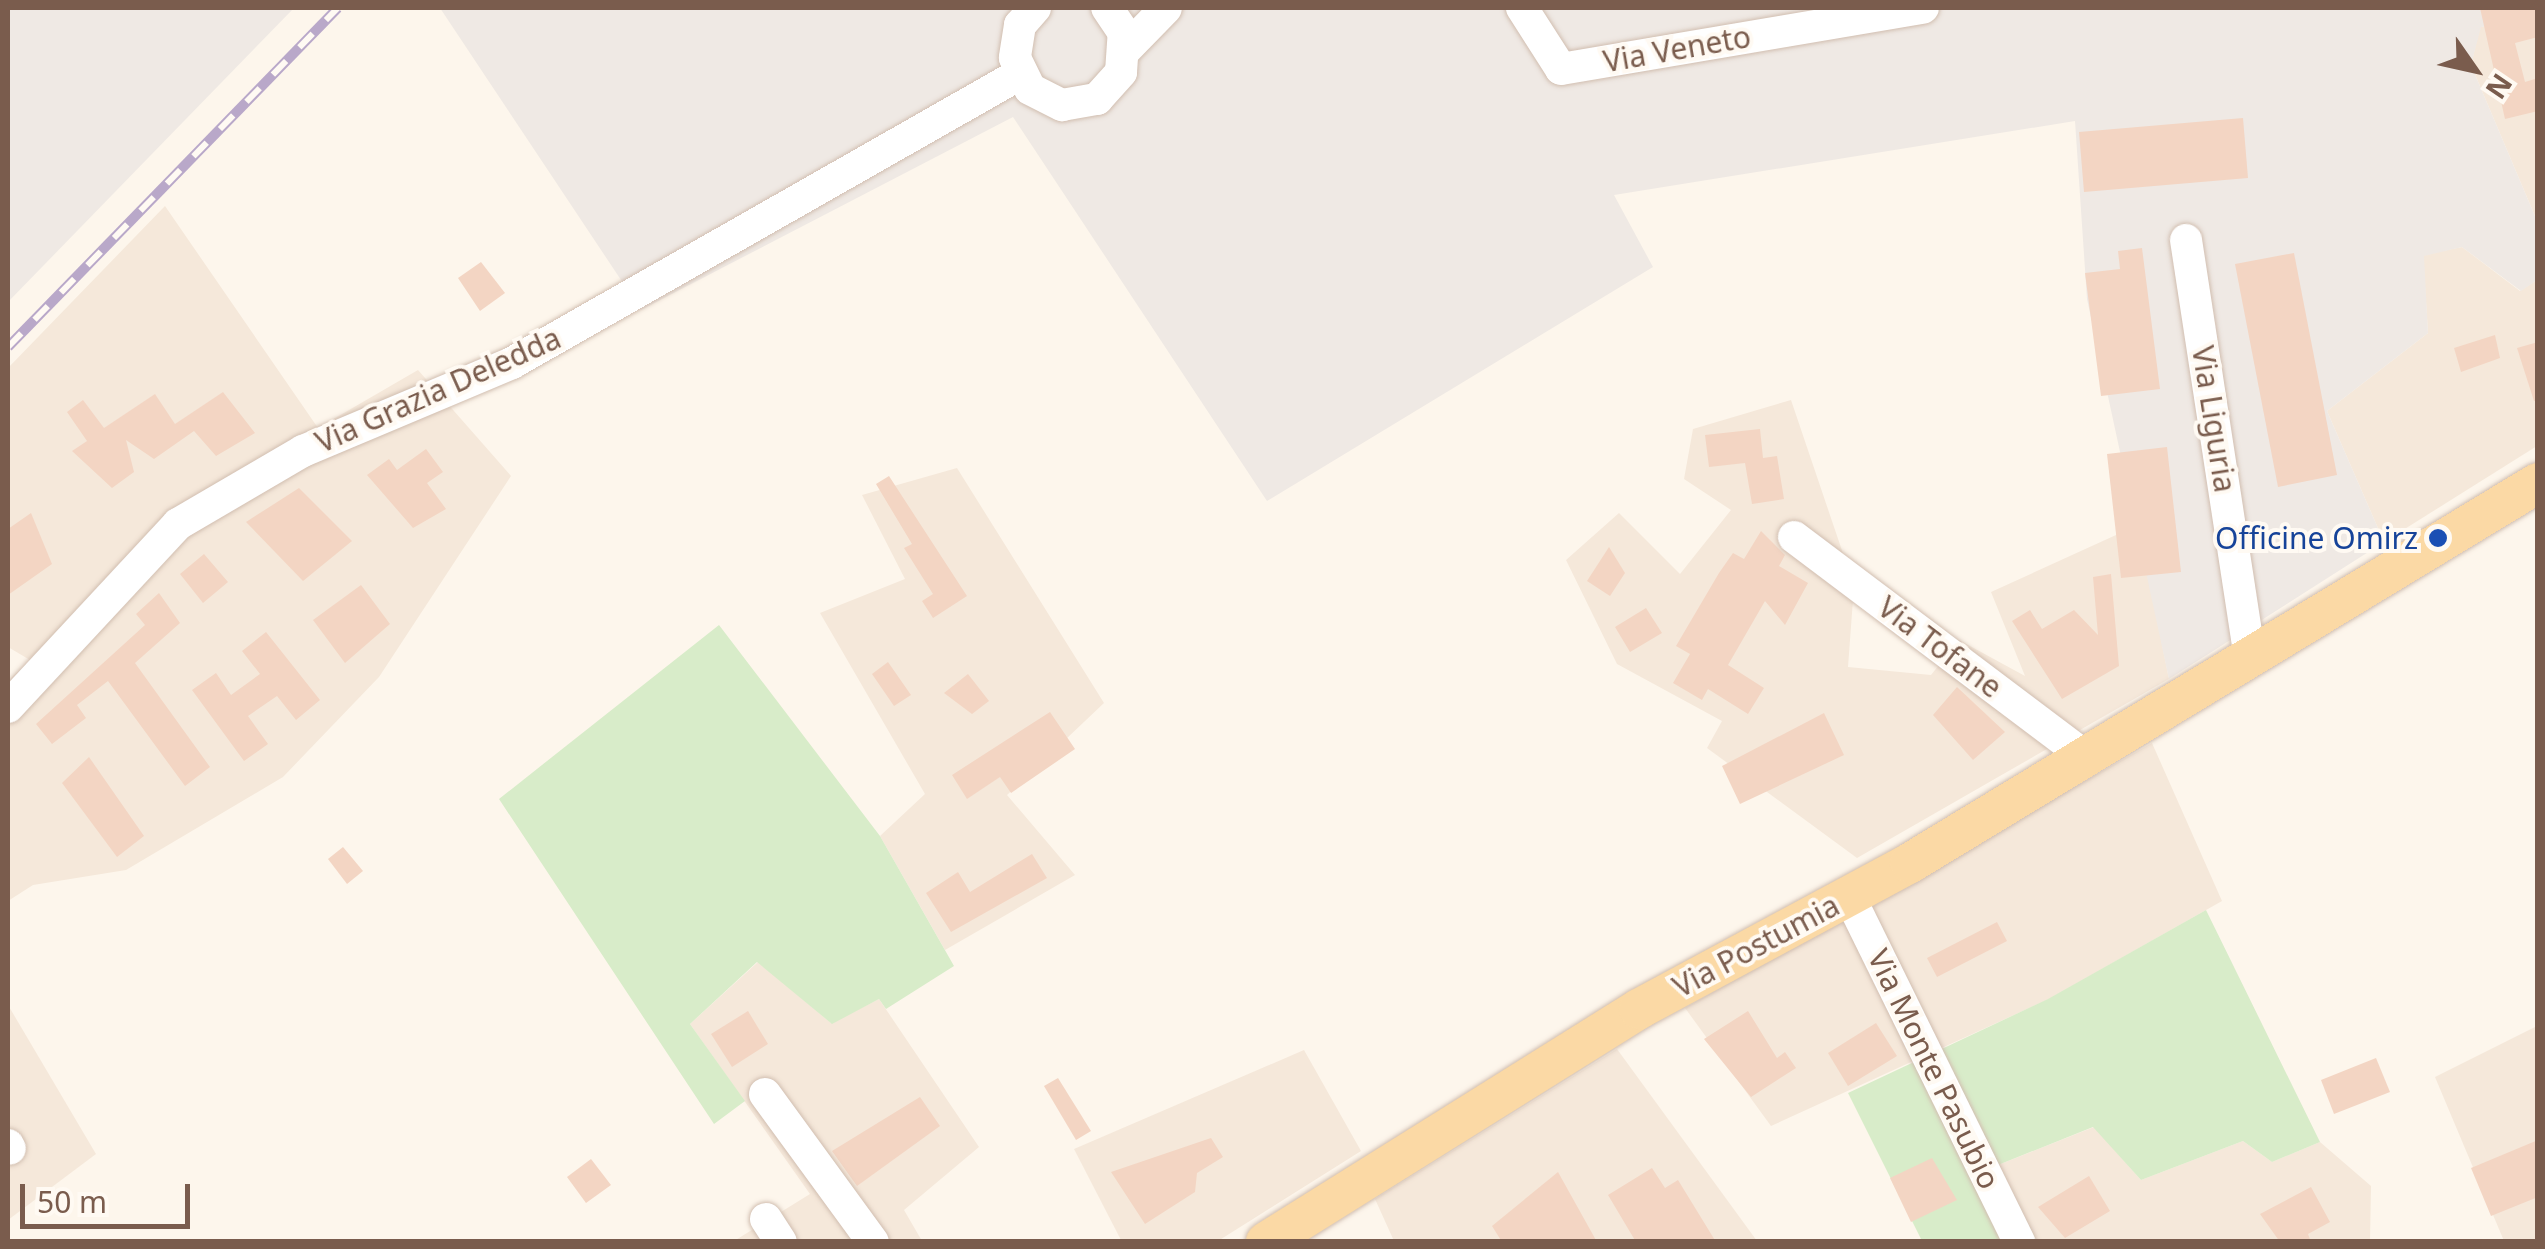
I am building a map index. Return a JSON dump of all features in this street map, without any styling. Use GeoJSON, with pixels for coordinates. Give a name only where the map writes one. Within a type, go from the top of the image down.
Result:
{"type":"FeatureCollection","features":[{"type":"Feature","properties":{"kind":"main road","name":"Via Postumia"},"geometry":{"type":"LineString","coordinates":[[1266,1242],[1639,1010],[1850,896],[2538,483]]}},
{"type":"Feature","properties":{"kind":"street"},"geometry":{"type":"LineString","coordinates":[[1035,8],[1015,41],[1020,74],[1044,100],[1080,105],[1112,87],[1126,49],[1166,8]]}},
{"type":"Feature","properties":{"kind":"street"},"geometry":{"type":"LineString","coordinates":[[1106,8],[1126,49]]}},
{"type":"Feature","properties":{"kind":"street","name":"Via Veneto"},"geometry":{"type":"LineString","coordinates":[[1522,8],[1561,69],[1924,8]]}},
{"type":"Feature","properties":{"kind":"street","name":"Via Grazia Deledda"},"geometry":{"type":"LineString","coordinates":[[8,707],[178,524],[303,451],[512,363],[1020,74]]}},
{"type":"Feature","properties":{"kind":"street","name":"Via Liguria"},"geometry":{"type":"LineString","coordinates":[[2186,240],[2250,658]]}},
{"type":"Feature","properties":{"kind":"street","name":"Via Tofane"},"geometry":{"type":"LineString","coordinates":[[1794,537],[2086,757]]}},
{"type":"Feature","properties":{"kind":"street","name":"Via Monte Pasubio"},"geometry":{"type":"LineString","coordinates":[[1850,896],[2018,1242]]}},
{"type":"Feature","properties":{"kind":"street"},"geometry":{"type":"LineString","coordinates":[[765,1094],[873,1242]]}},
{"type":"Feature","properties":{"kind":"shaded area"},"geometry":{"type":"Polygon","coordinates":[[[8,8],[294,8],[8,302],[8,8]]]}},
{"type":"Feature","properties":{"kind":"shaded area"},"geometry":{"type":"Polygon","coordinates":[[[440,8],[2537,8],[2537,20],[2481,27],[2471,65],[2537,221],[2537,280],[2521,291],[2462,247],[2424,256],[2428,333],[2327,411],[2384,542],[2169,679],[2087,299],[2075,121],[1614,195],[1653,267],[1267,501],[1013,117],[641,310],[440,8]]]}},
{"type":"Feature","properties":{"kind":"shaded area"},"geometry":{"type":"Polygon","coordinates":[[[2533,14],[2537,20],[2537,221],[2471,65],[2480,27],[2533,14]]]}},
{"type":"Feature","properties":{"kind":"shaded area"},"geometry":{"type":"Polygon","coordinates":[[[165,206],[318,428],[418,370],[511,476],[379,677],[283,777],[126,870],[33,885],[8,901],[8,681],[30,660],[8,647],[8,368],[165,206]]]}},
{"type":"Feature","properties":{"kind":"shaded area"},"geometry":{"type":"Polygon","coordinates":[[[2462,247],[2520,291],[2537,280],[2537,446],[2384,542],[2327,411],[2428,333],[2423,255],[2462,247]]]}},
{"type":"Feature","properties":{"kind":"shaded area"},"geometry":{"type":"Polygon","coordinates":[[[1791,400],[1854,586],[1848,667],[1931,675],[1959,640],[2025,676],[1991,592],[2138,525],[2169,679],[1857,858],[1707,748],[1722,721],[1617,664],[1566,560],[1619,513],[1680,574],[1731,510],[1684,479],[1693,429],[1791,400]]]}},
{"type":"Feature","properties":{"kind":"shaded area"},"geometry":{"type":"Polygon","coordinates":[[[957,468],[1104,703],[1007,795],[1075,875],[945,950],[880,836],[925,794],[820,613],[905,579],[862,495],[957,468]]]}},
{"type":"Feature","properties":{"kind":"shaded area"},"geometry":{"type":"Polygon","coordinates":[[[2152,743],[2222,901],[2049,999],[1771,1126],[1685,1008],[2152,743]]]}},
{"type":"Feature","properties":{"kind":"shaded area"},"geometry":{"type":"Polygon","coordinates":[[[758,962],[831,1023],[879,999],[979,1147],[904,1210],[922,1241],[734,1241],[810,1194],[690,1024],[758,962]]]}},
{"type":"Feature","properties":{"kind":"shaded area"},"geometry":{"type":"Polygon","coordinates":[[[8,1005],[96,1154],[8,1220],[8,1005]]]}},
{"type":"Feature","properties":{"kind":"shaded area"},"geometry":{"type":"Polygon","coordinates":[[[2537,1026],[2537,1241],[2504,1241],[2435,1077],[2537,1026]]]}},
{"type":"Feature","properties":{"kind":"shaded area"},"geometry":{"type":"Polygon","coordinates":[[[1617,1049],[1757,1241],[1394,1241],[1375,1199],[1617,1049]]]}},
{"type":"Feature","properties":{"kind":"shaded area"},"geometry":{"type":"Polygon","coordinates":[[[1304,1050],[1361,1151],[1218,1241],[1122,1242],[1074,1149],[1304,1050]]]}},
{"type":"Feature","properties":{"kind":"shaded area"},"geometry":{"type":"Polygon","coordinates":[[[2094,1127],[2141,1180],[2243,1141],[2272,1162],[2320,1142],[2371,1186],[2370,1241],[2037,1241],[1998,1165],[2094,1127]]]}},
{"type":"Feature","properties":{"kind":"green space"},"geometry":{"type":"Polygon","coordinates":[[[719,625],[880,836],[954,966],[886,1009],[879,999],[832,1024],[757,962],[690,1024],[745,1101],[714,1124],[499,799],[719,625]]]}},
{"type":"Feature","properties":{"kind":"green space"},"geometry":{"type":"Polygon","coordinates":[[[2206,910],[2320,1142],[2272,1162],[2243,1141],[2141,1180],[2093,1127],[1998,1165],[2037,1241],[1922,1241],[1848,1093],[2048,999],[2206,910]]]}},
{"type":"Feature","properties":{"kind":"building"},"geometry":{"type":"Polygon","coordinates":[[[2480,8],[2538,8],[2538,37],[2515,43],[2525,82],[2538,78],[2538,111],[2505,119],[2480,8]]]}},
{"type":"Feature","properties":{"kind":"building"},"geometry":{"type":"Polygon","coordinates":[[[2243,118],[2248,178],[2084,192],[2079,132],[2243,118]]]}},
{"type":"Feature","properties":{"kind":"building"},"geometry":{"type":"Polygon","coordinates":[[[2142,248],[2160,389],[2101,396],[2085,273],[2120,269],[2118,251],[2142,248]]]}},
{"type":"Feature","properties":{"kind":"building"},"geometry":{"type":"Polygon","coordinates":[[[2294,253],[2337,475],[2278,487],[2235,264],[2294,253]]]}},
{"type":"Feature","properties":{"kind":"building"},"geometry":{"type":"Polygon","coordinates":[[[481,262],[505,293],[480,311],[458,278],[481,262]]]}},
{"type":"Feature","properties":{"kind":"building"},"geometry":{"type":"Polygon","coordinates":[[[2495,335],[2500,358],[2461,372],[2454,348],[2495,335]]]}},
{"type":"Feature","properties":{"kind":"building"},"geometry":{"type":"Polygon","coordinates":[[[2538,342],[2538,400],[2534,401],[2517,348],[2538,342]]]}},
{"type":"Feature","properties":{"kind":"building"},"geometry":{"type":"Polygon","coordinates":[[[223,392],[255,433],[216,456],[194,431],[154,459],[126,440],[134,472],[112,488],[72,451],[87,441],[67,412],[83,400],[104,428],[155,394],[175,424],[223,392]]]}},
{"type":"Feature","properties":{"kind":"building"},"geometry":{"type":"Polygon","coordinates":[[[1760,429],[1763,458],[1777,456],[1784,499],[1752,504],[1745,463],[1709,467],[1705,435],[1760,429]]]}},
{"type":"Feature","properties":{"kind":"building"},"geometry":{"type":"Polygon","coordinates":[[[2167,447],[2181,572],[2121,578],[2107,454],[2167,447]]]}},
{"type":"Feature","properties":{"kind":"building"},"geometry":{"type":"Polygon","coordinates":[[[426,449],[443,472],[427,483],[446,509],[413,528],[367,475],[389,459],[397,470],[426,449]]]}},
{"type":"Feature","properties":{"kind":"building"},"geometry":{"type":"Polygon","coordinates":[[[889,476],[967,596],[933,618],[922,601],[933,594],[904,548],[912,544],[876,484],[889,476]]]}},
{"type":"Feature","properties":{"kind":"building"},"geometry":{"type":"Polygon","coordinates":[[[299,488],[352,541],[303,581],[246,522],[299,488]]]}},
{"type":"Feature","properties":{"kind":"building"},"geometry":{"type":"Polygon","coordinates":[[[31,513],[52,564],[8,595],[8,529],[31,513]]]}},
{"type":"Feature","properties":{"kind":"building"},"geometry":{"type":"Polygon","coordinates":[[[1761,531],[1785,555],[1779,566],[1808,583],[1785,625],[1765,601],[1728,665],[1764,688],[1748,714],[1708,689],[1702,700],[1673,683],[1690,654],[1676,646],[1733,553],[1744,559],[1761,531]]]}},
{"type":"Feature","properties":{"kind":"building"},"geometry":{"type":"Polygon","coordinates":[[[1609,547],[1625,573],[1610,596],[1587,581],[1609,547]]]}},
{"type":"Feature","properties":{"kind":"building"},"geometry":{"type":"Polygon","coordinates":[[[204,554],[228,582],[203,603],[180,574],[204,554]]]}},
{"type":"Feature","properties":{"kind":"building"},"geometry":{"type":"Polygon","coordinates":[[[2111,574],[2119,666],[2062,699],[2012,621],[2030,610],[2042,629],[2074,610],[2098,635],[2093,577],[2111,574]]]}},
{"type":"Feature","properties":{"kind":"building"},"geometry":{"type":"Polygon","coordinates":[[[361,585],[390,624],[345,663],[313,620],[361,585]]]}},
{"type":"Feature","properties":{"kind":"building"},"geometry":{"type":"Polygon","coordinates":[[[159,593],[180,623],[135,663],[210,767],[185,786],[108,681],[77,705],[86,718],[52,744],[36,724],[145,625],[136,614],[159,593]]]}},
{"type":"Feature","properties":{"kind":"building"},"geometry":{"type":"Polygon","coordinates":[[[1646,608],[1662,633],[1630,652],[1615,627],[1646,608]]]}},
{"type":"Feature","properties":{"kind":"building"},"geometry":{"type":"Polygon","coordinates":[[[266,632],[320,700],[296,720],[277,696],[248,716],[268,744],[244,761],[192,690],[216,673],[231,695],[260,674],[242,651],[266,632]]]}},
{"type":"Feature","properties":{"kind":"building"},"geometry":{"type":"Polygon","coordinates":[[[888,662],[911,695],[894,706],[872,674],[888,662]]]}},
{"type":"Feature","properties":{"kind":"building"},"geometry":{"type":"Polygon","coordinates":[[[968,674],[989,701],[972,714],[944,693],[968,674]]]}},
{"type":"Feature","properties":{"kind":"building"},"geometry":{"type":"Polygon","coordinates":[[[1957,687],[2005,732],[1973,760],[1933,715],[1957,687]]]}},
{"type":"Feature","properties":{"kind":"building"},"geometry":{"type":"Polygon","coordinates":[[[1050,712],[1075,749],[1011,793],[1000,777],[967,799],[952,775],[1050,712]]]}},
{"type":"Feature","properties":{"kind":"building"},"geometry":{"type":"Polygon","coordinates":[[[1824,713],[1844,755],[1740,804],[1722,766],[1824,713]]]}},
{"type":"Feature","properties":{"kind":"building"},"geometry":{"type":"Polygon","coordinates":[[[89,757],[144,836],[117,857],[62,783],[89,757]]]}},
{"type":"Feature","properties":{"kind":"building"},"geometry":{"type":"Polygon","coordinates":[[[343,847],[363,871],[347,884],[328,859],[343,847]]]}},
{"type":"Feature","properties":{"kind":"building"},"geometry":{"type":"Polygon","coordinates":[[[1032,854],[1047,878],[951,932],[926,893],[958,872],[970,892],[1032,854]]]}},
{"type":"Feature","properties":{"kind":"building"},"geometry":{"type":"Polygon","coordinates":[[[1997,922],[2007,941],[1937,977],[1927,958],[1997,922]]]}},
{"type":"Feature","properties":{"kind":"building"},"geometry":{"type":"Polygon","coordinates":[[[748,1011],[768,1044],[732,1067],[711,1034],[748,1011]]]}},
{"type":"Feature","properties":{"kind":"building"},"geometry":{"type":"Polygon","coordinates":[[[1748,1011],[1777,1058],[1785,1052],[1796,1068],[1751,1097],[1704,1039],[1748,1011]]]}},
{"type":"Feature","properties":{"kind":"building"},"geometry":{"type":"Polygon","coordinates":[[[1876,1023],[1897,1056],[1848,1086],[1828,1053],[1876,1023]]]}},
{"type":"Feature","properties":{"kind":"building"},"geometry":{"type":"Polygon","coordinates":[[[2376,1058],[2390,1092],[2334,1114],[2321,1080],[2376,1058]]]}},
{"type":"Feature","properties":{"kind":"building"},"geometry":{"type":"Polygon","coordinates":[[[1058,1078],[1091,1131],[1076,1140],[1044,1086],[1058,1078]]]}},
{"type":"Feature","properties":{"kind":"building"},"geometry":{"type":"Polygon","coordinates":[[[920,1097],[940,1126],[857,1186],[832,1151],[920,1097]]]}},
{"type":"Feature","properties":{"kind":"building"},"geometry":{"type":"Polygon","coordinates":[[[1211,1138],[1223,1157],[1197,1173],[1195,1192],[1145,1224],[1111,1172],[1211,1138]]]}},
{"type":"Feature","properties":{"kind":"building"},"geometry":{"type":"Polygon","coordinates":[[[2538,1140],[2538,1197],[2491,1216],[2471,1168],[2538,1140]]]}},
{"type":"Feature","properties":{"kind":"building"},"geometry":{"type":"Polygon","coordinates":[[[1932,1158],[1957,1200],[1911,1222],[1890,1178],[1932,1158]]]}},
{"type":"Feature","properties":{"kind":"building"},"geometry":{"type":"Polygon","coordinates":[[[591,1159],[611,1185],[586,1203],[567,1177],[591,1159]]]}},
{"type":"Feature","properties":{"kind":"building"},"geometry":{"type":"Polygon","coordinates":[[[1652,1168],[1665,1188],[1678,1180],[1716,1242],[1636,1242],[1608,1195],[1652,1168]]]}},
{"type":"Feature","properties":{"kind":"building"},"geometry":{"type":"Polygon","coordinates":[[[1558,1172],[1597,1242],[1502,1242],[1492,1226],[1558,1172]]]}},
{"type":"Feature","properties":{"kind":"building"},"geometry":{"type":"Polygon","coordinates":[[[2089,1176],[2110,1211],[2065,1238],[2038,1207],[2089,1176]]]}},
{"type":"Feature","properties":{"kind":"building"},"geometry":{"type":"Polygon","coordinates":[[[2311,1187],[2330,1222],[2308,1234],[2311,1242],[2280,1242],[2260,1214],[2311,1187]]]}},
{"type":"Feature","properties":{"kind":"railway"},"geometry":{"type":"LineString","coordinates":[[8,347],[338,8]]}},
{"type":"Feature","properties":{"kind":"place","name":"Officine Omirz"},"geometry":{"type":"Point","coordinates":[2438,538]}}]}
